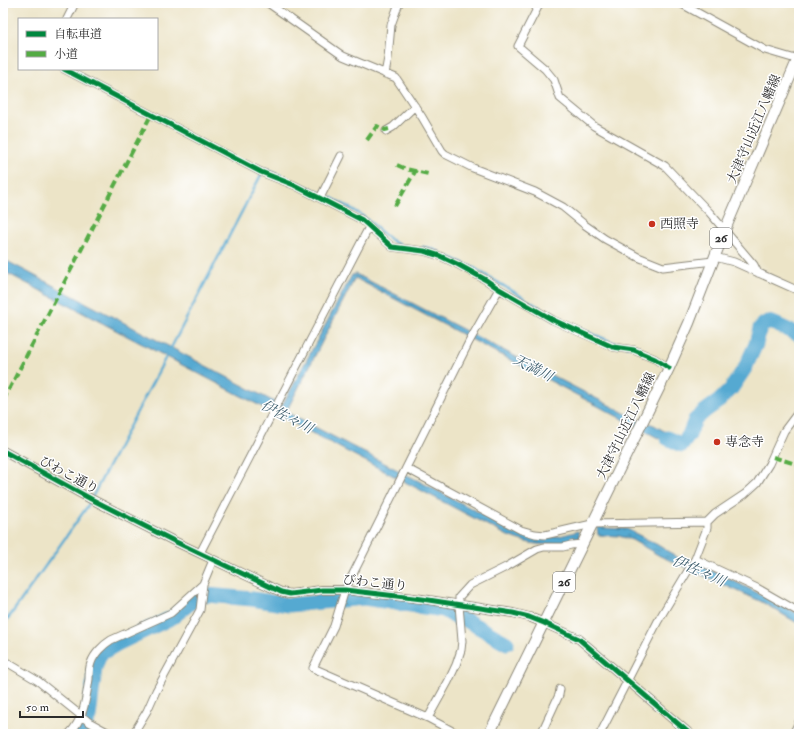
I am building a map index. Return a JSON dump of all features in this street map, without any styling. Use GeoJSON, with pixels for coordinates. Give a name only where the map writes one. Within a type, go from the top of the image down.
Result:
{"type":"FeatureCollection","features":[{"type":"Feature","properties":{"kind":"main road","name":"大津守山近江八幡線"},"geometry":{"type":"LineString","coordinates":[[489,734],[669,368],[725,230],[798,59]]}},
{"type":"Feature","properties":{"kind":"street"},"geometry":{"type":"LineString","coordinates":[[67,18],[75,3]]}},
{"type":"Feature","properties":{"kind":"street"},"geometry":{"type":"LineString","coordinates":[[268,3],[343,56],[396,78],[416,106],[445,154],[473,168],[535,192],[563,206],[596,234],[638,257],[663,267],[714,259],[734,262],[799,292]]}},
{"type":"Feature","properties":{"kind":"street"},"geometry":{"type":"LineString","coordinates":[[385,74],[391,25],[399,3]]}},
{"type":"Feature","properties":{"kind":"street"},"geometry":{"type":"LineString","coordinates":[[540,3],[518,46],[545,69],[554,80],[560,98],[594,126],[665,166],[725,230],[754,265],[758,273]]}},
{"type":"Feature","properties":{"kind":"street"},"geometry":{"type":"LineString","coordinates":[[680,3],[764,50],[798,59]]}},
{"type":"Feature","properties":{"kind":"street"},"geometry":{"type":"LineString","coordinates":[[66,70],[262,172],[294,185],[362,220],[392,247],[424,251],[440,256],[486,280],[553,320],[613,347],[634,350],[655,359],[669,368]]}},
{"type":"Feature","properties":{"kind":"street"},"geometry":{"type":"LineString","coordinates":[[386,131],[393,127],[416,106]]}},
{"type":"Feature","properties":{"kind":"street"},"geometry":{"type":"LineString","coordinates":[[320,198],[342,156]]}},
{"type":"Feature","properties":{"kind":"street"},"geometry":{"type":"LineString","coordinates":[[200,553],[369,227]]}},
{"type":"Feature","properties":{"kind":"street"},"geometry":{"type":"LineString","coordinates":[[458,734],[428,718],[313,668],[334,626],[345,590],[474,332],[499,289]]}},
{"type":"Feature","properties":{"kind":"street"},"geometry":{"type":"LineString","coordinates":[[406,469],[521,530],[535,534],[552,535],[592,524],[707,522],[715,514],[745,494],[757,482],[769,464],[784,431],[799,411]]}},
{"type":"Feature","properties":{"kind":"street","name":"びわこ通り"},"geometry":{"type":"LineString","coordinates":[[3,451],[91,499],[272,589],[290,594],[322,590],[345,590],[422,599],[513,613],[544,622],[579,639],[690,734]]}},
{"type":"Feature","properties":{"kind":"street"},"geometry":{"type":"LineString","coordinates":[[600,734],[658,622],[694,560],[707,528],[707,522]]}},
{"type":"Feature","properties":{"kind":"street"},"geometry":{"type":"LineString","coordinates":[[552,535],[553,547]]}},
{"type":"Feature","properties":{"kind":"street"},"geometry":{"type":"LineString","coordinates":[[428,718],[451,676],[461,650],[462,641],[458,605],[460,597],[470,584],[506,568],[537,549],[544,547],[582,544]]}},
{"type":"Feature","properties":{"kind":"street"},"geometry":{"type":"LineString","coordinates":[[133,734],[148,711],[156,691],[200,610],[203,584],[213,560]]}},
{"type":"Feature","properties":{"kind":"street"},"geometry":{"type":"LineString","coordinates":[[694,560],[757,588],[799,612]]}},
{"type":"Feature","properties":{"kind":"street"},"geometry":{"type":"LineString","coordinates":[[69,734],[74,729],[84,710],[91,664],[100,649],[111,640],[171,613],[203,584]]}},
{"type":"Feature","properties":{"kind":"street"},"geometry":{"type":"LineString","coordinates":[[3,660],[38,681],[89,722],[111,734]]}},
{"type":"Feature","properties":{"kind":"street"},"geometry":{"type":"LineString","coordinates":[[541,734],[560,690]]}},
{"type":"Feature","properties":{"kind":"street"},"geometry":{"type":"LineString","coordinates":[[799,722],[795,732],[799,734]]}},
{"type":"Feature","properties":{"kind":"water","name":"伊佐々川"},"geometry":{"type":"Polygon","coordinates":[[[3,259],[282,406],[352,275],[356,274],[638,420],[654,425],[688,445],[684,452],[355,278],[286,412],[509,528],[528,535],[543,538],[578,531],[580,538],[552,544],[536,544],[519,540],[508,536],[3,271],[3,259]]]}},
{"type":"Feature","properties":{"kind":"water","name":"伊佐々川"},"geometry":{"type":"Polygon","coordinates":[[[602,526],[602,528],[627,529],[656,544],[685,562],[690,561],[734,581],[799,614],[799,624],[762,602],[660,556],[632,540],[619,536],[598,535],[597,527],[602,526]]]}},
{"type":"Feature","properties":{"kind":"waterway"},"geometry":{"type":"LineString","coordinates":[[170,350],[264,169],[282,176]]}},
{"type":"Feature","properties":{"kind":"waterway"},"geometry":{"type":"LineString","coordinates":[[297,183],[348,207],[368,220],[390,240],[400,245]]}},
{"type":"Feature","properties":{"kind":"waterway"},"geometry":{"type":"LineString","coordinates":[[423,247],[439,252]]}},
{"type":"Feature","properties":{"kind":"waterway"},"geometry":{"type":"LineString","coordinates":[[449,257],[474,268],[559,319]]}},
{"type":"Feature","properties":{"kind":"waterway","name":"天満川"},"geometry":{"type":"LineString","coordinates":[[667,438],[682,445],[689,435],[695,420],[719,401],[731,389],[745,368],[756,344],[760,328],[764,324],[768,322],[775,324],[799,335]]}},
{"type":"Feature","properties":{"kind":"waterway"},"geometry":{"type":"LineString","coordinates":[[580,329],[620,345]]}},
{"type":"Feature","properties":{"kind":"waterway"},"geometry":{"type":"LineString","coordinates":[[627,346],[637,346]]}},
{"type":"Feature","properties":{"kind":"waterway"},"geometry":{"type":"LineString","coordinates":[[3,623],[10,616],[87,507],[167,355]]}},
{"type":"Feature","properties":{"kind":"waterway"},"geometry":{"type":"LineString","coordinates":[[77,734],[81,731],[89,717],[95,668],[100,654],[117,644],[173,617],[199,596],[207,595],[252,599],[289,605],[364,598],[444,610],[457,618],[464,619],[507,643]]}},
{"type":"Feature","properties":{"kind":"marked path"},"geometry":{"type":"LineString","coordinates":[[3,401],[151,115]]}},
{"type":"Feature","properties":{"kind":"marked path"},"geometry":{"type":"LineString","coordinates":[[367,140],[377,126],[385,130],[389,129]]}},
{"type":"Feature","properties":{"kind":"marked path"},"geometry":{"type":"LineString","coordinates":[[397,165],[406,169],[428,174]]}},
{"type":"Feature","properties":{"kind":"marked path"},"geometry":{"type":"LineString","coordinates":[[395,206],[416,170]]}},
{"type":"Feature","properties":{"kind":"marked path"},"geometry":{"type":"LineString","coordinates":[[773,457],[799,465]]}},
{"type":"Feature","properties":{"kind":"cycle path"},"geometry":{"type":"LineString","coordinates":[[66,70],[261,172],[294,185],[362,220],[392,247],[424,251],[440,256],[486,280],[553,320],[613,347],[634,350],[655,359],[669,368]]}},
{"type":"Feature","properties":{"kind":"cycle path"},"geometry":{"type":"LineString","coordinates":[[3,451],[91,499],[176,542],[281,592],[290,594],[322,590],[345,590],[422,599],[513,613],[544,623],[579,639],[690,734]]}},
{"type":"Feature","properties":{"kind":"place","name":"西照寺"},"geometry":{"type":"Point","coordinates":[652,224]}},
{"type":"Feature","properties":{"kind":"place","name":"専念寺"},"geometry":{"type":"Point","coordinates":[717,442]}}]}
